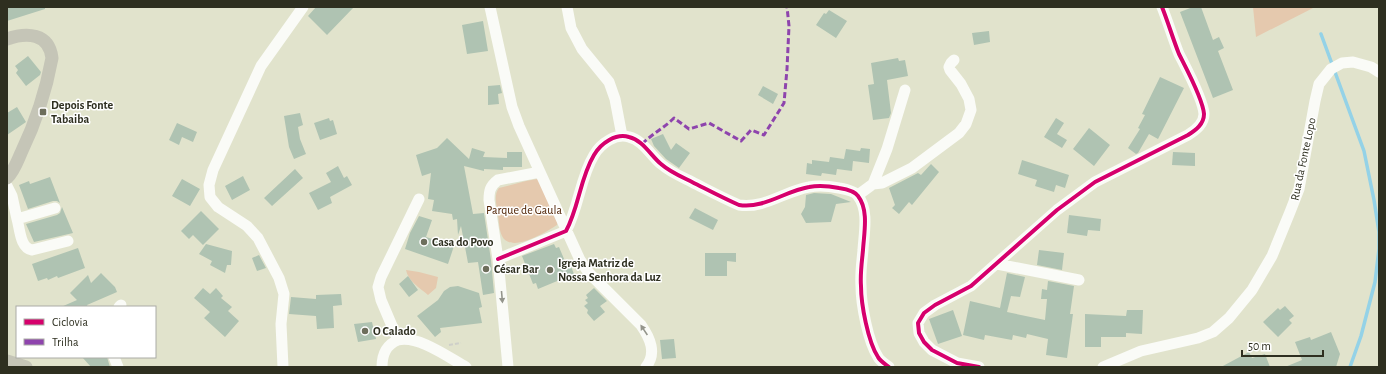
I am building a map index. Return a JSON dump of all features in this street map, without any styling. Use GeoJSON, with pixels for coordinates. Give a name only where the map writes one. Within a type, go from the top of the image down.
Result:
{"type":"FeatureCollection","features":[{"type":"Feature","properties":{"kind":"main road"},"geometry":{"type":"LineString","coordinates":[[7,39],[22,35],[30,35],[40,38],[47,43],[51,50],[52,58],[38,111],[14,168],[7,178]]}},
{"type":"Feature","properties":{"kind":"main road"},"geometry":{"type":"LineString","coordinates":[[7,361],[26,367]]}},
{"type":"Feature","properties":{"kind":"street"},"geometry":{"type":"LineString","coordinates":[[284,367],[281,324],[284,294],[280,278],[258,238],[247,226],[218,207],[210,197],[209,185],[213,170],[261,66],[303,7]]}},
{"type":"Feature","properties":{"kind":"street"},"geometry":{"type":"LineString","coordinates":[[490,7],[512,107],[519,126],[580,260],[589,273],[641,325],[648,335],[652,347],[652,358],[647,367]]}},
{"type":"Feature","properties":{"kind":"street"},"geometry":{"type":"LineString","coordinates":[[567,7],[571,28],[582,49],[609,82],[615,99],[622,136]]}},
{"type":"Feature","properties":{"kind":"street"},"geometry":{"type":"LineString","coordinates":[[979,367],[957,363],[932,350],[924,342],[919,333],[918,323],[924,313],[935,304],[972,286],[1057,210],[1094,182],[1188,135],[1197,130],[1203,122],[1204,114],[1202,102],[1178,52],[1162,7]]}},
{"type":"Feature","properties":{"kind":"street"},"geometry":{"type":"LineString","coordinates":[[858,195],[873,184],[882,183],[912,168],[959,133],[966,124],[971,110],[969,99],[964,89],[950,70],[949,67],[954,60]]}},
{"type":"Feature","properties":{"kind":"street","name":"Rua da Fonte Lopo"},"geometry":{"type":"LineString","coordinates":[[1103,367],[1141,351],[1198,338],[1212,332],[1229,318],[1252,290],[1272,256],[1290,212],[1298,189],[1319,84],[1331,69],[1342,63],[1353,62],[1371,67],[1379,72]]}},
{"type":"Feature","properties":{"kind":"street"},"geometry":{"type":"LineString","coordinates":[[873,184],[887,149],[905,90]]}},
{"type":"Feature","properties":{"kind":"street"},"geometry":{"type":"LineString","coordinates":[[498,259],[566,232],[571,222],[585,174],[594,154],[603,144],[613,138],[622,136],[636,139],[671,172],[739,205],[748,207],[758,205],[808,187],[825,186],[844,189],[858,195],[863,206],[865,221],[861,287],[865,314],[871,344],[878,358],[889,367]]}},
{"type":"Feature","properties":{"kind":"street"},"geometry":{"type":"LineString","coordinates":[[508,367],[498,259],[489,191],[492,184],[498,180],[540,172]]}},
{"type":"Feature","properties":{"kind":"street"},"geometry":{"type":"LineString","coordinates":[[7,186],[12,196],[24,246],[27,249],[32,250],[68,241]]}},
{"type":"Feature","properties":{"kind":"street"},"geometry":{"type":"LineString","coordinates":[[398,340],[381,300],[378,287],[381,277],[420,199]]}},
{"type":"Feature","properties":{"kind":"street"},"geometry":{"type":"LineString","coordinates":[[17,219],[55,208]]}},
{"type":"Feature","properties":{"kind":"street"},"geometry":{"type":"LineString","coordinates":[[997,264],[1079,280]]}},
{"type":"Feature","properties":{"kind":"street"},"geometry":{"type":"LineString","coordinates":[[382,367],[382,360],[385,350],[391,343],[404,338],[421,342],[466,367]]}},
{"type":"Feature","properties":{"kind":"path"},"geometry":{"type":"LineString","coordinates":[[444,346],[461,343]]}},
{"type":"Feature","properties":{"kind":"green space"},"geometry":{"type":"Polygon","coordinates":[[[1253,7],[1315,7],[1256,37],[1253,7]]]}},
{"type":"Feature","properties":{"kind":"green space","name":"Parque de Gaula"},"geometry":{"type":"Polygon","coordinates":[[[537,179],[541,182],[558,221],[557,225],[529,240],[513,243],[506,241],[502,236],[500,228],[496,201],[497,191],[499,188],[537,179]]]}},
{"type":"Feature","properties":{"kind":"green space"},"geometry":{"type":"Polygon","coordinates":[[[406,270],[438,277],[436,288],[428,295],[409,278],[406,270]]]}},
{"type":"Feature","properties":{"kind":"building"},"geometry":{"type":"Polygon","coordinates":[[[7,7],[45,7],[45,9],[7,21],[7,7]]]}},
{"type":"Feature","properties":{"kind":"building"},"geometry":{"type":"Polygon","coordinates":[[[316,7],[354,7],[327,35],[308,16],[316,7]]]}},
{"type":"Feature","properties":{"kind":"building"},"geometry":{"type":"Polygon","coordinates":[[[1193,7],[1201,7],[1213,40],[1219,37],[1224,48],[1218,51],[1233,90],[1213,98],[1180,12],[1193,7]]]}},
{"type":"Feature","properties":{"kind":"building"},"geometry":{"type":"Polygon","coordinates":[[[829,10],[847,21],[836,38],[816,25],[824,13],[826,14],[829,10]]]}},
{"type":"Feature","properties":{"kind":"building"},"geometry":{"type":"Polygon","coordinates":[[[483,21],[488,51],[467,54],[462,25],[483,21]]]}},
{"type":"Feature","properties":{"kind":"building"},"geometry":{"type":"Polygon","coordinates":[[[989,31],[990,42],[974,45],[972,33],[989,31]]]}},
{"type":"Feature","properties":{"kind":"building"},"geometry":{"type":"Polygon","coordinates":[[[28,56],[41,72],[40,75],[26,86],[16,73],[18,70],[15,66],[28,56]]]}},
{"type":"Feature","properties":{"kind":"building"},"geometry":{"type":"Polygon","coordinates":[[[898,58],[899,61],[905,60],[908,76],[887,80],[891,113],[889,118],[873,120],[868,85],[874,84],[871,63],[898,58]]]}},
{"type":"Feature","properties":{"kind":"building"},"geometry":{"type":"Polygon","coordinates":[[[1160,77],[1184,88],[1158,139],[1149,134],[1136,154],[1128,148],[1140,129],[1138,128],[1145,115],[1142,114],[1160,77]]]}},
{"type":"Feature","properties":{"kind":"building"},"geometry":{"type":"Polygon","coordinates":[[[500,85],[502,93],[498,94],[499,104],[488,105],[488,86],[500,85]]]}},
{"type":"Feature","properties":{"kind":"building"},"geometry":{"type":"Polygon","coordinates":[[[763,86],[778,94],[773,104],[758,95],[763,86]]]}},
{"type":"Feature","properties":{"kind":"building"},"geometry":{"type":"Polygon","coordinates":[[[17,107],[26,122],[7,135],[7,113],[17,107]]]}},
{"type":"Feature","properties":{"kind":"building"},"geometry":{"type":"Polygon","coordinates":[[[300,113],[303,125],[298,127],[300,139],[306,154],[294,159],[289,147],[284,116],[300,113]]]}},
{"type":"Feature","properties":{"kind":"building"},"geometry":{"type":"Polygon","coordinates":[[[329,118],[330,121],[333,120],[337,134],[320,140],[314,123],[329,118]]]}},
{"type":"Feature","properties":{"kind":"building"},"geometry":{"type":"Polygon","coordinates":[[[1056,118],[1064,123],[1057,134],[1067,140],[1062,148],[1044,137],[1056,118]]]}},
{"type":"Feature","properties":{"kind":"building"},"geometry":{"type":"Polygon","coordinates":[[[177,123],[197,132],[193,142],[182,137],[179,145],[169,140],[177,123]]]}},
{"type":"Feature","properties":{"kind":"building"},"geometry":{"type":"Polygon","coordinates":[[[1089,128],[1110,145],[1094,166],[1073,149],[1089,128]]]}},
{"type":"Feature","properties":{"kind":"building"},"geometry":{"type":"Polygon","coordinates":[[[663,134],[671,150],[676,143],[690,153],[679,168],[666,159],[654,146],[651,139],[663,134]]]}},
{"type":"Feature","properties":{"kind":"building"},"geometry":{"type":"Polygon","coordinates":[[[447,138],[469,159],[472,148],[485,152],[483,157],[507,158],[507,152],[522,152],[522,167],[503,167],[503,170],[484,169],[484,171],[464,166],[473,214],[484,213],[494,293],[483,295],[478,262],[468,263],[461,226],[458,235],[457,219],[453,220],[452,214],[432,211],[434,200],[428,199],[431,173],[422,176],[416,155],[437,148],[447,138]]]}},
{"type":"Feature","properties":{"kind":"building"},"geometry":{"type":"Polygon","coordinates":[[[861,148],[870,149],[869,163],[853,161],[852,171],[837,169],[836,175],[822,173],[821,176],[806,174],[807,163],[812,164],[812,160],[829,162],[830,157],[844,159],[846,149],[860,151],[861,148]]]}},
{"type":"Feature","properties":{"kind":"building"},"geometry":{"type":"Polygon","coordinates":[[[1173,152],[1195,153],[1195,166],[1172,165],[1173,152]]]}},
{"type":"Feature","properties":{"kind":"building"},"geometry":{"type":"Polygon","coordinates":[[[1022,160],[1069,175],[1065,188],[1056,185],[1054,192],[1035,186],[1037,180],[1018,174],[1022,160]]]}},
{"type":"Feature","properties":{"kind":"building"},"geometry":{"type":"Polygon","coordinates":[[[931,164],[939,172],[912,205],[909,202],[899,214],[892,208],[895,205],[889,188],[918,173],[921,175],[931,164]]]}},
{"type":"Feature","properties":{"kind":"building"},"geometry":{"type":"Polygon","coordinates":[[[338,166],[344,178],[347,176],[352,185],[330,197],[332,203],[318,210],[309,193],[331,182],[326,173],[338,166]]]}},
{"type":"Feature","properties":{"kind":"building"},"geometry":{"type":"Polygon","coordinates":[[[295,169],[303,178],[272,206],[264,198],[295,169]]]}},
{"type":"Feature","properties":{"kind":"building"},"geometry":{"type":"Polygon","coordinates":[[[243,176],[250,190],[232,200],[225,186],[243,176]]]}},
{"type":"Feature","properties":{"kind":"building"},"geometry":{"type":"Polygon","coordinates":[[[50,177],[60,203],[53,201],[28,209],[19,185],[29,181],[30,184],[50,177]]]}},
{"type":"Feature","properties":{"kind":"building"},"geometry":{"type":"Polygon","coordinates":[[[182,179],[200,189],[190,206],[172,196],[182,179]]]}},
{"type":"Feature","properties":{"kind":"building"},"geometry":{"type":"Polygon","coordinates":[[[814,193],[831,194],[851,202],[836,204],[831,222],[806,223],[801,214],[805,207],[806,195],[814,193]]]}},
{"type":"Feature","properties":{"kind":"building"},"geometry":{"type":"Polygon","coordinates":[[[62,207],[73,233],[34,242],[26,224],[57,215],[60,213],[62,207]]]}},
{"type":"Feature","properties":{"kind":"building"},"geometry":{"type":"Polygon","coordinates":[[[695,208],[718,220],[713,230],[689,218],[695,208]]]}},
{"type":"Feature","properties":{"kind":"building"},"geometry":{"type":"Polygon","coordinates":[[[201,211],[219,229],[203,245],[193,235],[189,239],[181,231],[201,211]]]}},
{"type":"Feature","properties":{"kind":"building"},"geometry":{"type":"Polygon","coordinates":[[[1069,215],[1101,219],[1100,231],[1088,230],[1087,236],[1067,233],[1069,215]]]}},
{"type":"Feature","properties":{"kind":"building","name":"Casa do Povo"},"geometry":{"type":"Polygon","coordinates":[[[419,216],[432,220],[426,237],[454,246],[448,264],[405,249],[410,233],[419,216]]]}},
{"type":"Feature","properties":{"kind":"building"},"geometry":{"type":"Polygon","coordinates":[[[206,244],[232,251],[231,265],[227,265],[225,273],[210,265],[212,261],[199,254],[206,244]]]}},
{"type":"Feature","properties":{"kind":"building","name":"Igreja Matriz de Nossa Senhora da Luz"},"geometry":{"type":"Polygon","coordinates":[[[554,244],[556,248],[559,247],[567,266],[570,264],[574,274],[538,289],[536,283],[533,284],[522,256],[554,244]]]}},
{"type":"Feature","properties":{"kind":"building"},"geometry":{"type":"Polygon","coordinates":[[[78,248],[85,268],[58,278],[57,276],[48,280],[47,278],[38,281],[32,264],[78,248]]]}},
{"type":"Feature","properties":{"kind":"building"},"geometry":{"type":"Polygon","coordinates":[[[1039,250],[1064,253],[1062,270],[1037,265],[1039,250]]]}},
{"type":"Feature","properties":{"kind":"building"},"geometry":{"type":"Polygon","coordinates":[[[705,253],[736,253],[736,262],[727,261],[727,276],[705,276],[705,253]]]}},
{"type":"Feature","properties":{"kind":"building"},"geometry":{"type":"Polygon","coordinates":[[[259,255],[266,268],[257,271],[252,258],[259,255]]]}},
{"type":"Feature","properties":{"kind":"building"},"geometry":{"type":"Polygon","coordinates":[[[101,273],[115,287],[117,292],[88,306],[63,306],[77,300],[70,293],[88,275],[91,283],[101,273]]]}},
{"type":"Feature","properties":{"kind":"building"},"geometry":{"type":"Polygon","coordinates":[[[1007,273],[1025,277],[1020,297],[1011,296],[1007,312],[1045,320],[1047,299],[1041,299],[1042,289],[1047,290],[1048,281],[1074,286],[1070,314],[1073,314],[1067,358],[1046,355],[1048,339],[1027,334],[1026,338],[1013,335],[1012,340],[985,335],[984,340],[963,335],[970,301],[1000,308],[1007,273]]]}},
{"type":"Feature","properties":{"kind":"building"},"geometry":{"type":"Polygon","coordinates":[[[408,276],[418,290],[409,297],[399,284],[408,276]]]}},
{"type":"Feature","properties":{"kind":"building"},"geometry":{"type":"Polygon","coordinates":[[[458,286],[479,293],[482,307],[479,308],[482,323],[440,328],[441,332],[435,337],[417,316],[438,300],[444,291],[450,287],[458,286]]]}},
{"type":"Feature","properties":{"kind":"building"},"geometry":{"type":"Polygon","coordinates":[[[203,288],[210,294],[216,288],[223,296],[221,298],[232,307],[228,311],[239,321],[225,337],[204,318],[210,312],[194,298],[203,288]]]}},
{"type":"Feature","properties":{"kind":"building"},"geometry":{"type":"Polygon","coordinates":[[[594,288],[607,301],[600,306],[605,312],[594,321],[587,313],[588,310],[584,306],[588,303],[585,300],[588,298],[586,295],[594,288]]]}},
{"type":"Feature","properties":{"kind":"building"},"geometry":{"type":"Polygon","coordinates":[[[341,294],[342,305],[333,306],[334,328],[317,329],[316,316],[289,314],[291,297],[316,299],[316,295],[341,294]]]}},
{"type":"Feature","properties":{"kind":"building"},"geometry":{"type":"Polygon","coordinates":[[[1285,306],[1294,316],[1289,320],[1292,323],[1278,337],[1263,322],[1278,308],[1280,310],[1285,306]]]}},
{"type":"Feature","properties":{"kind":"building"},"geometry":{"type":"Polygon","coordinates":[[[953,310],[962,336],[938,344],[929,319],[953,310]]]}},
{"type":"Feature","properties":{"kind":"building"},"geometry":{"type":"Polygon","coordinates":[[[1127,310],[1143,310],[1142,334],[1126,333],[1126,337],[1101,337],[1101,347],[1085,347],[1085,314],[1126,316],[1127,310]]]}},
{"type":"Feature","properties":{"kind":"building","name":"O Calado"},"geometry":{"type":"Polygon","coordinates":[[[372,322],[376,339],[358,342],[354,324],[372,322]]]}},
{"type":"Feature","properties":{"kind":"building"},"geometry":{"type":"Polygon","coordinates":[[[1331,332],[1340,354],[1336,367],[1285,367],[1302,360],[1295,342],[1310,337],[1311,340],[1331,332]]]}},
{"type":"Feature","properties":{"kind":"building"},"geometry":{"type":"Polygon","coordinates":[[[674,339],[676,358],[662,359],[660,340],[674,339]]]}},
{"type":"Feature","properties":{"kind":"building"},"geometry":{"type":"Polygon","coordinates":[[[1249,352],[1252,358],[1265,354],[1270,367],[1221,367],[1249,352]]]}},
{"type":"Feature","properties":{"kind":"building"},"geometry":{"type":"Polygon","coordinates":[[[83,358],[107,358],[110,367],[91,367],[83,358]]]}},
{"type":"Feature","properties":{"kind":"waterway"},"geometry":{"type":"LineString","coordinates":[[1321,34],[1364,151],[1379,232],[1379,249],[1375,282],[1361,336],[1350,367]]}},
{"type":"Feature","properties":{"kind":"marked path"},"geometry":{"type":"LineString","coordinates":[[642,144],[674,118],[689,129],[709,123],[741,141],[751,130],[764,135],[784,103],[789,26],[787,7]]}},
{"type":"Feature","properties":{"kind":"cycle path"},"geometry":{"type":"LineString","coordinates":[[979,367],[957,363],[932,350],[924,342],[919,333],[918,323],[924,313],[935,305],[971,286],[1057,210],[1095,182],[1188,135],[1197,129],[1203,121],[1204,114],[1201,100],[1179,54],[1162,7]]}},
{"type":"Feature","properties":{"kind":"cycle path"},"geometry":{"type":"LineString","coordinates":[[498,259],[566,231],[574,212],[589,164],[594,155],[605,143],[619,136],[629,137],[638,141],[657,161],[668,169],[739,205],[748,206],[766,202],[800,189],[813,186],[828,186],[847,190],[858,196],[864,208],[865,229],[861,268],[862,303],[874,350],[880,360],[889,367]]}},
{"type":"Feature","properties":{"kind":"place","name":"Depois Fonte Tabaiba"},"geometry":{"type":"Point","coordinates":[43,112]}},
{"type":"Feature","properties":{"kind":"place","name":"Casa do Povo"},"geometry":{"type":"Point","coordinates":[424,242]}},
{"type":"Feature","properties":{"kind":"place","name":"César Bar"},"geometry":{"type":"Point","coordinates":[486,269]}},
{"type":"Feature","properties":{"kind":"place","name":"Igreja Matriz de Nossa Senhora da Luz"},"geometry":{"type":"Point","coordinates":[550,270]}},
{"type":"Feature","properties":{"kind":"place","name":"O Calado"},"geometry":{"type":"Point","coordinates":[365,331]}}]}
